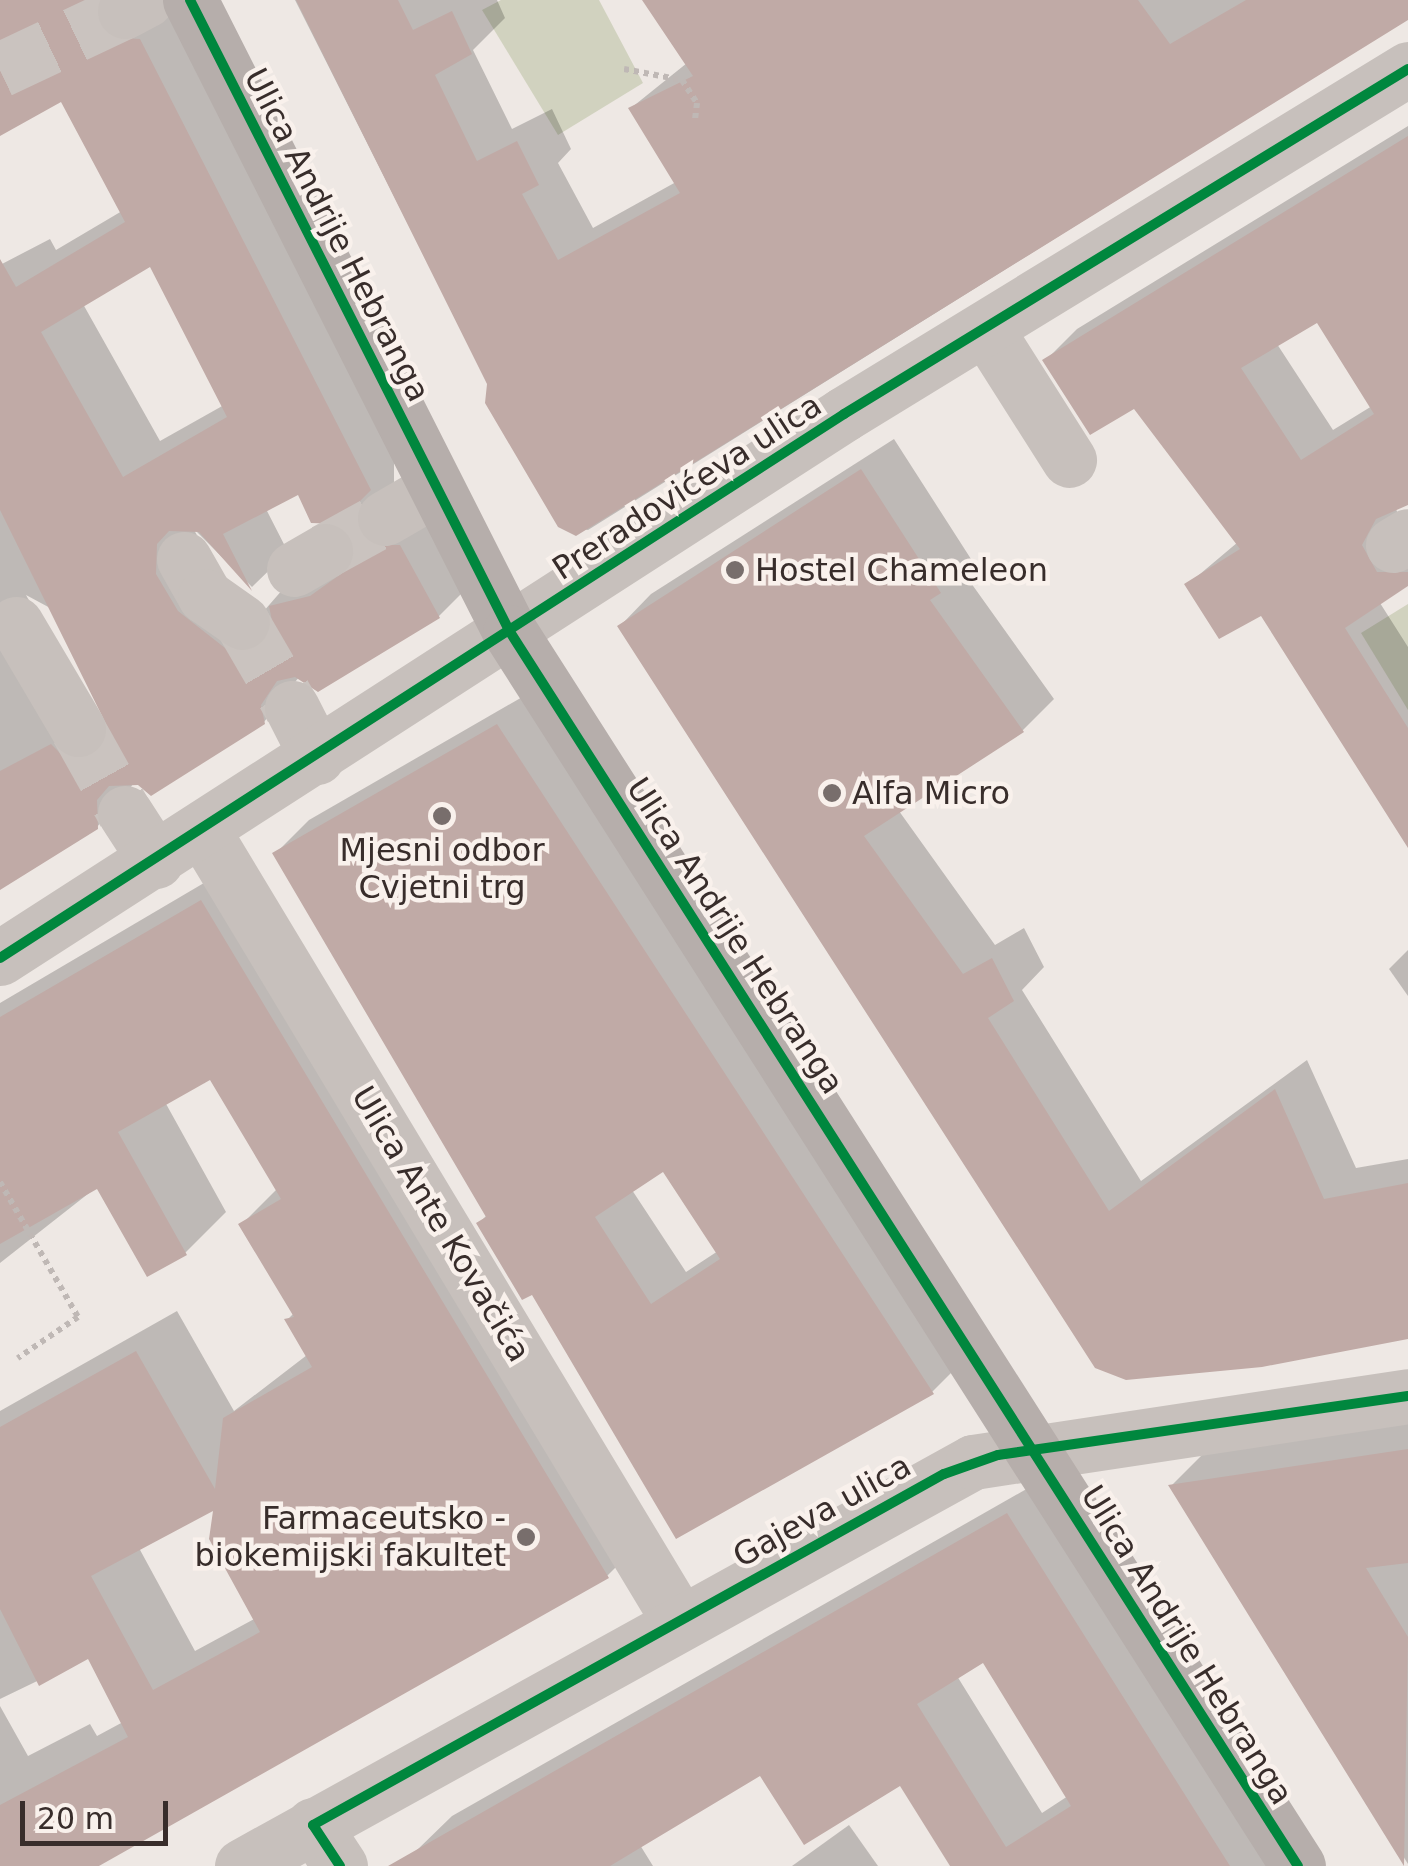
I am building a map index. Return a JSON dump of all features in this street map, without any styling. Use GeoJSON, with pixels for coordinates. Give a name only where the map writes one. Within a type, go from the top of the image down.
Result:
{"type":"FeatureCollection","features":[{"type":"Feature","properties":{"kind":"main road","name":"Ulica Andrije Hebranga"},"geometry":{"type":"LineString","coordinates":[[190,0],[510,632],[1298,1866]]}},
{"type":"Feature","properties":{"kind":"street","name":"Preradovićeva ulica"},"geometry":{"type":"LineString","coordinates":[[0,958],[986,328],[1408,69]]}},
{"type":"Feature","properties":{"kind":"street"},"geometry":{"type":"LineString","coordinates":[[986,328],[1069,460]]}},
{"type":"Feature","properties":{"kind":"street"},"geometry":{"type":"LineString","coordinates":[[384,518],[436,489]]}},
{"type":"Feature","properties":{"kind":"street"},"geometry":{"type":"LineString","coordinates":[[184,559],[206,596],[242,622]]}},
{"type":"Feature","properties":{"kind":"street"},"geometry":{"type":"LineString","coordinates":[[16,624],[78,730]]}},
{"type":"Feature","properties":{"kind":"street"},"geometry":{"type":"LineString","coordinates":[[292,708],[317,757]]}},
{"type":"Feature","properties":{"kind":"street"},"geometry":{"type":"LineString","coordinates":[[124,812],[156,860]]}},
{"type":"Feature","properties":{"kind":"street","name":"Ulica Ante Kovačića"},"geometry":{"type":"LineString","coordinates":[[203,831],[678,1619]]}},
{"type":"Feature","properties":{"kind":"street","name":"Gajeva ulica"},"geometry":{"type":"LineString","coordinates":[[242,1866],[326,1846],[678,1619],[908,1490],[973,1462],[1034,1449],[1408,1396]]}},
{"type":"Feature","properties":{"kind":"path"},"geometry":{"type":"LineString","coordinates":[[624,69],[682,80],[697,103],[695,120]]}},
{"type":"Feature","properties":{"kind":"path"},"geometry":{"type":"LineString","coordinates":[[0,1182],[78,1317],[18,1358]]}},
{"type":"Feature","properties":{"kind":"green space"},"geometry":{"type":"Polygon","coordinates":[[[501,0],[599,0],[643,83],[558,135],[482,10],[501,0]]]}},
{"type":"Feature","properties":{"kind":"green space"},"geometry":{"type":"Polygon","coordinates":[[[1408,604],[1408,710],[1361,633],[1408,604]]]}},
{"type":"Feature","properties":{"kind":"building"},"geometry":{"type":"Polygon","coordinates":[[[0,0],[97,0],[108,37],[140,39],[371,490],[358,503],[358,533],[370,545],[400,545],[440,618],[318,692],[295,677],[277,681],[261,705],[265,724],[151,796],[138,785],[109,786],[97,800],[98,829],[0,890],[0,771],[51,744],[64,757],[93,756],[109,730],[0,510],[0,259],[16,287],[125,222],[61,102],[0,136],[0,0]],[[150,267],[41,332],[123,477],[227,417],[150,267]],[[298,495],[223,534],[252,591],[199,532],[169,531],[157,544],[156,574],[178,611],[225,648],[256,650],[273,626],[269,606],[310,596],[352,566],[351,535],[340,524],[311,523],[298,495]]]}},
{"type":"Feature","properties":{"kind":"building"},"geometry":{"type":"Polygon","coordinates":[[[296,0],[398,0],[413,30],[452,11],[472,54],[435,75],[477,161],[517,141],[539,185],[522,194],[558,260],[680,193],[628,108],[693,76],[642,0],[1138,0],[1170,44],[1246,0],[1408,0],[1408,20],[576,536],[558,527],[485,403],[487,384],[296,0]]]}},
{"type":"Feature","properties":{"kind":"building"},"geometry":{"type":"Polygon","coordinates":[[[1408,136],[1408,505],[1376,519],[1362,545],[1377,572],[1408,572],[1408,586],[1345,628],[1408,728],[1408,848],[1261,616],[1219,639],[1184,584],[1240,549],[1134,409],[1090,435],[1042,360],[1408,136]],[[1317,323],[1241,368],[1301,460],[1374,414],[1317,323]]]}},
{"type":"Feature","properties":{"kind":"building"},"geometry":{"type":"Polygon","coordinates":[[[861,469],[941,593],[930,600],[1024,732],[864,836],[963,974],[992,958],[1014,1001],[988,1018],[1109,1211],[1275,1089],[1324,1199],[1408,1183],[1408,1339],[1262,1367],[1126,1380],[1095,1368],[617,626],[861,469]]]}},
{"type":"Feature","properties":{"kind":"building"},"geometry":{"type":"Polygon","coordinates":[[[497,724],[934,1394],[676,1539],[532,1295],[522,1300],[476,1223],[486,1217],[272,853],[497,724]],[[663,1172],[595,1217],[651,1304],[720,1259],[663,1172]]]}},
{"type":"Feature","properties":{"kind":"building"},"geometry":{"type":"Polygon","coordinates":[[[201,900],[609,1578],[99,1866],[0,1866],[0,1805],[128,1737],[88,1659],[39,1686],[0,1609],[0,1427],[136,1351],[215,1489],[223,1418],[312,1367],[284,1319],[294,1317],[238,1224],[281,1199],[210,1080],[118,1132],[187,1255],[147,1277],[97,1189],[0,1244],[0,1017],[201,900]],[[213,1511],[91,1576],[153,1690],[260,1632],[209,1539],[213,1511]]]}},
{"type":"Feature","properties":{"kind":"building"},"geometry":{"type":"Polygon","coordinates":[[[1408,1449],[1408,1563],[1366,1568],[1408,1637],[1404,1866],[1168,1485],[1408,1449]]]}},
{"type":"Feature","properties":{"kind":"building"},"geometry":{"type":"Polygon","coordinates":[[[1007,1513],[1230,1866],[950,1866],[900,1786],[804,1845],[760,1776],[610,1866],[388,1866],[1007,1513]],[[983,1663],[917,1704],[1006,1847],[1071,1806],[983,1663]]]}},
{"type":"Feature","properties":{"kind":"tunnel"},"geometry":{"type":"LineString","coordinates":[[0,70],[125,11]]}},
{"type":"Feature","properties":{"kind":"tunnel"},"geometry":{"type":"LineString","coordinates":[[325,551],[385,518]]}},
{"type":"Feature","properties":{"kind":"tunnel"},"geometry":{"type":"LineString","coordinates":[[242,622],[292,708]]}},
{"type":"Feature","properties":{"kind":"tunnel"},"geometry":{"type":"LineString","coordinates":[[78,729],[125,813]]}},
{"type":"Feature","properties":{"kind":"cycle path"},"geometry":{"type":"LineString","coordinates":[[190,0],[510,632],[1298,1866]]}},
{"type":"Feature","properties":{"kind":"cycle path"},"geometry":{"type":"LineString","coordinates":[[0,958],[844,414],[1408,69]]}},
{"type":"Feature","properties":{"kind":"cycle path"},"geometry":{"type":"LineString","coordinates":[[340,1866],[313,1825],[944,1474],[998,1455],[1408,1396]]}},
{"type":"Feature","properties":{"kind":"place","name":"Hostel Chameleon"},"geometry":{"type":"Point","coordinates":[735,570]}},
{"type":"Feature","properties":{"kind":"place","name":"Alfa Micro"},"geometry":{"type":"Point","coordinates":[832,793]}},
{"type":"Feature","properties":{"kind":"place","name":"Mjesni odbor Cvjetni trg"},"geometry":{"type":"Point","coordinates":[442,816]}},
{"type":"Feature","properties":{"kind":"place","name":"Farmaceutsko - biokemijski fakultet"},"geometry":{"type":"Point","coordinates":[526,1537]}}]}
